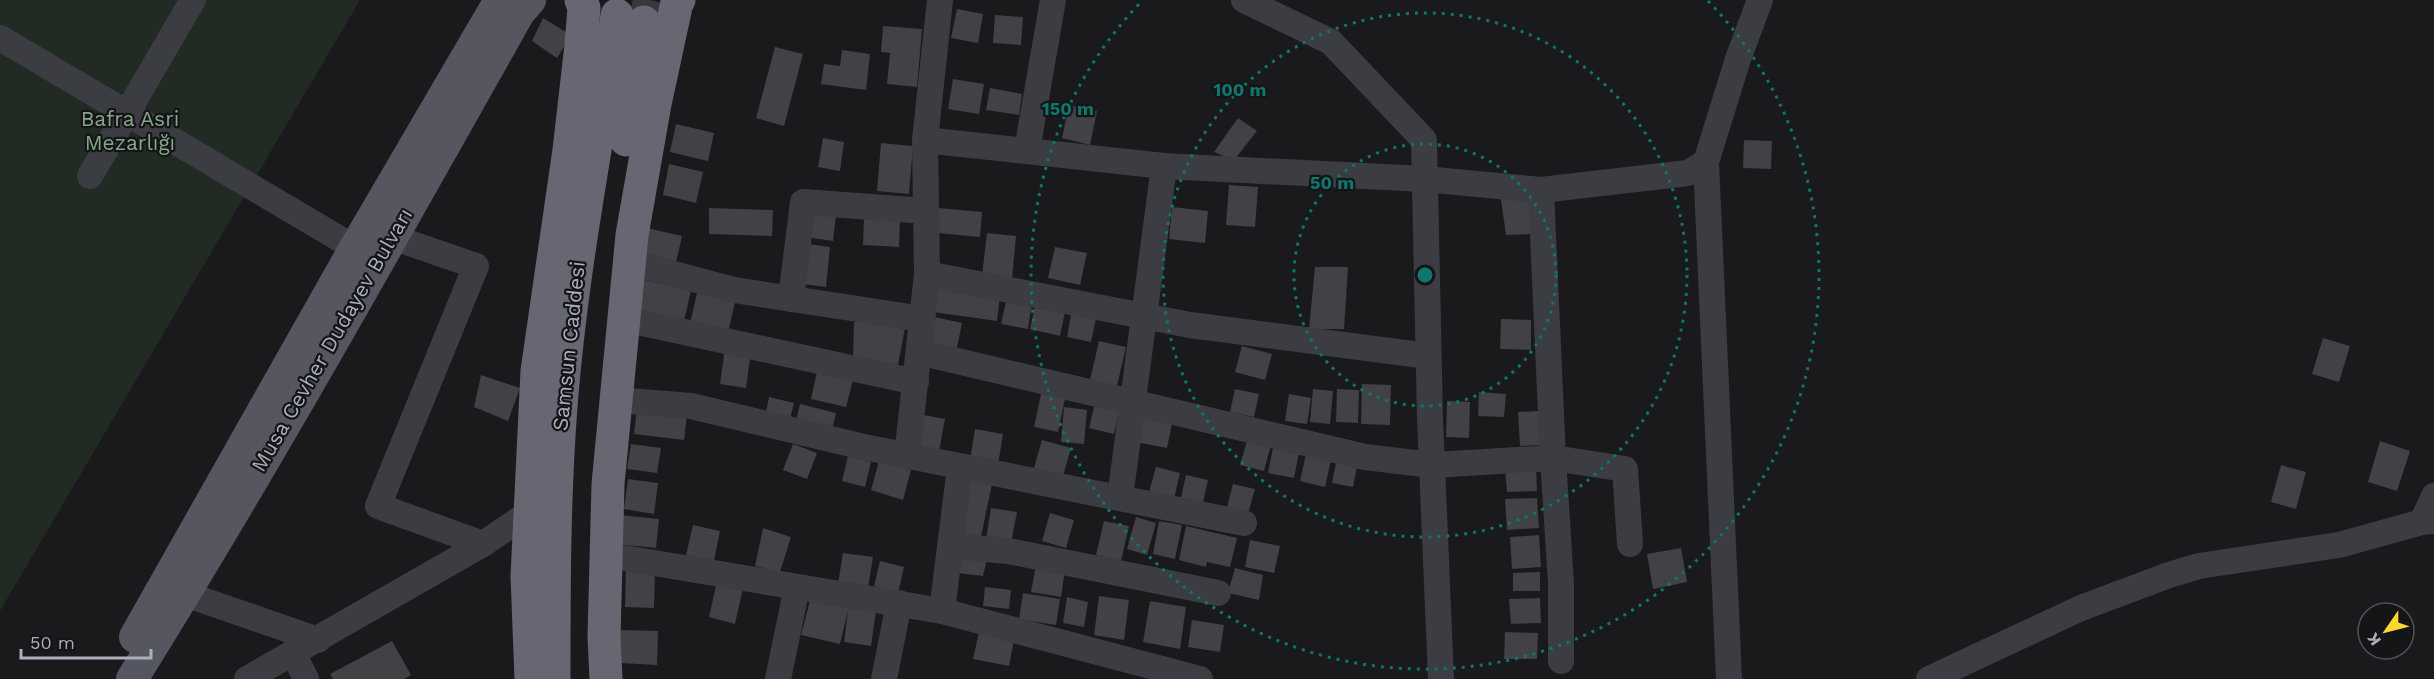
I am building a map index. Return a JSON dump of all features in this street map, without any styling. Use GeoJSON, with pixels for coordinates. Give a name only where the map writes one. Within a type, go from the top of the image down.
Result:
{"type":"FeatureCollection","features":[{"type":"Feature","properties":{"kind":"highway"},"geometry":{"type":"LineString","coordinates":[[531,679],[526,576],[537,371],[569,150],[584,8],[581,0]]}},
{"type":"Feature","properties":{"kind":"highway"},"geometry":{"type":"LineString","coordinates":[[606,679],[608,484],[629,262],[655,104],[660,6]]}},
{"type":"Feature","properties":{"kind":"highway","name":"Samsun Caddesi"},"geometry":{"type":"LineString","coordinates":[[554,679],[554,523],[561,405],[576,276],[660,6]]}},
{"type":"Feature","properties":{"kind":"highway","name":"Samsun Caddesi"},"geometry":{"type":"LineString","coordinates":[[586,679],[584,565],[596,372],[608,263],[660,6]]}},
{"type":"Feature","properties":{"kind":"main road","name":"Musa Cevher Dudayev Bulvarı"},"geometry":{"type":"LineString","coordinates":[[111,679],[355,248],[500,0]]}},
{"type":"Feature","properties":{"kind":"main road","name":"Musa Cevher Dudayev Bulvarı"},"geometry":{"type":"LineString","coordinates":[[132,679],[185,594],[519,13],[530,0]]}},
{"type":"Feature","properties":{"kind":"street"},"geometry":{"type":"LineString","coordinates":[[90,176],[193,0]]}},
{"type":"Feature","properties":{"kind":"street"},"geometry":{"type":"LineString","coordinates":[[907,456],[927,274],[925,140],[940,0]]}},
{"type":"Feature","properties":{"kind":"street"},"geometry":{"type":"LineString","coordinates":[[1027,150],[1053,0]]}},
{"type":"Feature","properties":{"kind":"street"},"geometry":{"type":"LineString","coordinates":[[1244,0],[1277,7],[1331,42],[1424,140],[1428,356],[1441,679]]}},
{"type":"Feature","properties":{"kind":"street"},"geometry":{"type":"LineString","coordinates":[[1729,679],[1706,162],[1738,59],[1760,0]]}},
{"type":"Feature","properties":{"kind":"street"},"geometry":{"type":"LineString","coordinates":[[0,38],[355,248]]}},
{"type":"Feature","properties":{"kind":"street"},"geometry":{"type":"LineString","coordinates":[[925,140],[1164,166],[1424,179],[1541,190],[1688,173],[1706,162]]}},
{"type":"Feature","properties":{"kind":"street"},"geometry":{"type":"LineString","coordinates":[[1120,498],[1164,166]]}},
{"type":"Feature","properties":{"kind":"street"},"geometry":{"type":"LineString","coordinates":[[1541,190],[1561,584],[1561,661]]}},
{"type":"Feature","properties":{"kind":"street"},"geometry":{"type":"LineString","coordinates":[[790,299],[803,202],[926,211]]}},
{"type":"Feature","properties":{"kind":"street"},"geometry":{"type":"LineString","coordinates":[[392,237],[476,266],[378,506],[483,544]]}},
{"type":"Feature","properties":{"kind":"street"},"geometry":{"type":"LineString","coordinates":[[629,262],[734,290],[922,319]]}},
{"type":"Feature","properties":{"kind":"street"},"geometry":{"type":"LineString","coordinates":[[927,274],[1143,317],[1428,356]]}},
{"type":"Feature","properties":{"kind":"street"},"geometry":{"type":"LineString","coordinates":[[624,318],[916,381]]}},
{"type":"Feature","properties":{"kind":"street"},"geometry":{"type":"LineString","coordinates":[[920,351],[1365,457],[1432,465],[1553,458],[1625,469],[1630,544]]}},
{"type":"Feature","properties":{"kind":"street"},"geometry":{"type":"LineString","coordinates":[[616,400],[691,406],[907,456],[1244,523]]}},
{"type":"Feature","properties":{"kind":"street"},"geometry":{"type":"LineString","coordinates":[[942,611],[960,466]]}},
{"type":"Feature","properties":{"kind":"street"},"geometry":{"type":"LineString","coordinates":[[1929,679],[2080,608],[2169,574],[2199,566],[2338,545],[2428,521],[2434,496]]}},
{"type":"Feature","properties":{"kind":"street"},"geometry":{"type":"LineString","coordinates":[[247,679],[483,544],[530,512]]}},
{"type":"Feature","properties":{"kind":"street"},"geometry":{"type":"LineString","coordinates":[[950,546],[1008,551],[1218,593]]}},
{"type":"Feature","properties":{"kind":"street"},"geometry":{"type":"LineString","coordinates":[[606,555],[942,611],[1200,679]]}},
{"type":"Feature","properties":{"kind":"street"},"geometry":{"type":"LineString","coordinates":[[778,679],[797,587]]}},
{"type":"Feature","properties":{"kind":"street"},"geometry":{"type":"LineString","coordinates":[[185,594],[318,640]]}},
{"type":"Feature","properties":{"kind":"street"},"geometry":{"type":"LineString","coordinates":[[884,679],[899,603]]}},
{"type":"Feature","properties":{"kind":"street"},"geometry":{"type":"LineString","coordinates":[[293,653],[306,679]]}},
{"type":"Feature","properties":{"kind":"green space","name":"Bafra Asri Mezarlığı"},"geometry":{"type":"Polygon","coordinates":[[[0,0],[360,0],[0,611],[0,0]]]}},
{"type":"Feature","properties":{"kind":"building"},"geometry":{"type":"Polygon","coordinates":[[[957,9],[983,14],[978,43],[951,38],[957,9]]]}},
{"type":"Feature","properties":{"kind":"building"},"geometry":{"type":"Polygon","coordinates":[[[995,15],[1023,17],[1021,45],[993,43],[995,15]]]}},
{"type":"Feature","properties":{"kind":"building"},"geometry":{"type":"Polygon","coordinates":[[[543,18],[571,35],[557,58],[532,41],[543,18]]]}},
{"type":"Feature","properties":{"kind":"building"},"geometry":{"type":"Polygon","coordinates":[[[883,26],[922,29],[917,87],[887,84],[890,53],[881,52],[883,26]]]}},
{"type":"Feature","properties":{"kind":"building"},"geometry":{"type":"Polygon","coordinates":[[[775,47],[803,54],[784,126],[756,118],[775,47]]]}},
{"type":"Feature","properties":{"kind":"building"},"geometry":{"type":"Polygon","coordinates":[[[842,50],[870,54],[866,90],[821,84],[824,64],[840,66],[842,50]]]}},
{"type":"Feature","properties":{"kind":"building"},"geometry":{"type":"Polygon","coordinates":[[[953,79],[984,84],[979,114],[948,109],[953,79]]]}},
{"type":"Feature","properties":{"kind":"building"},"geometry":{"type":"Polygon","coordinates":[[[990,88],[1022,94],[1019,115],[986,110],[990,88]]]}},
{"type":"Feature","properties":{"kind":"building"},"geometry":{"type":"Polygon","coordinates":[[[1069,105],[1097,111],[1090,145],[1062,138],[1069,105]]]}},
{"type":"Feature","properties":{"kind":"building"},"geometry":{"type":"Polygon","coordinates":[[[1238,118],[1257,131],[1234,160],[1214,152],[1238,118]]]}},
{"type":"Feature","properties":{"kind":"building"},"geometry":{"type":"Polygon","coordinates":[[[676,124],[714,133],[708,161],[670,152],[676,124]]]}},
{"type":"Feature","properties":{"kind":"building"},"geometry":{"type":"Polygon","coordinates":[[[823,138],[844,142],[840,171],[818,167],[823,138]]]}},
{"type":"Feature","properties":{"kind":"building"},"geometry":{"type":"Polygon","coordinates":[[[1744,140],[1772,141],[1771,169],[1743,168],[1744,140]]]}},
{"type":"Feature","properties":{"kind":"building"},"geometry":{"type":"Polygon","coordinates":[[[881,143],[913,146],[909,194],[877,191],[881,143]]]}},
{"type":"Feature","properties":{"kind":"building"},"geometry":{"type":"Polygon","coordinates":[[[669,164],[703,172],[696,203],[663,195],[669,164]]]}},
{"type":"Feature","properties":{"kind":"building"},"geometry":{"type":"Polygon","coordinates":[[[1229,185],[1258,187],[1255,227],[1226,225],[1229,185]]]}},
{"type":"Feature","properties":{"kind":"building"},"geometry":{"type":"Polygon","coordinates":[[[1500,193],[1530,197],[1534,234],[1506,235],[1500,193]]]}},
{"type":"Feature","properties":{"kind":"building"},"geometry":{"type":"Polygon","coordinates":[[[810,204],[837,207],[833,241],[806,237],[810,204]]]}},
{"type":"Feature","properties":{"kind":"building"},"geometry":{"type":"Polygon","coordinates":[[[1172,207],[1208,211],[1205,243],[1169,239],[1172,207]]]}},
{"type":"Feature","properties":{"kind":"building"},"geometry":{"type":"Polygon","coordinates":[[[709,208],[773,210],[772,236],[709,234],[709,208]]]}},
{"type":"Feature","properties":{"kind":"building"},"geometry":{"type":"Polygon","coordinates":[[[939,208],[982,212],[980,237],[937,233],[939,208]]]}},
{"type":"Feature","properties":{"kind":"building"},"geometry":{"type":"Polygon","coordinates":[[[864,218],[900,219],[899,247],[863,245],[864,218]]]}},
{"type":"Feature","properties":{"kind":"building"},"geometry":{"type":"Polygon","coordinates":[[[647,228],[682,236],[675,267],[640,259],[647,228]]]}},
{"type":"Feature","properties":{"kind":"building"},"geometry":{"type":"Polygon","coordinates":[[[987,233],[1016,236],[1012,279],[982,276],[987,233]]]}},
{"type":"Feature","properties":{"kind":"building"},"geometry":{"type":"Polygon","coordinates":[[[800,243],[830,247],[826,287],[795,283],[800,243]]]}},
{"type":"Feature","properties":{"kind":"building"},"geometry":{"type":"Polygon","coordinates":[[[1055,247],[1087,253],[1080,285],[1048,278],[1055,247]]]}},
{"type":"Feature","properties":{"kind":"building"},"geometry":{"type":"Polygon","coordinates":[[[1315,267],[1348,267],[1344,329],[1309,329],[1315,267]]]}},
{"type":"Feature","properties":{"kind":"building"},"geometry":{"type":"Polygon","coordinates":[[[641,279],[691,291],[683,325],[633,314],[641,279]]]}},
{"type":"Feature","properties":{"kind":"building"},"geometry":{"type":"Polygon","coordinates":[[[937,286],[1000,295],[997,321],[933,312],[937,286]]]}},
{"type":"Feature","properties":{"kind":"building"},"geometry":{"type":"Polygon","coordinates":[[[697,293],[735,302],[727,337],[689,328],[697,293]]]}},
{"type":"Feature","properties":{"kind":"building"},"geometry":{"type":"Polygon","coordinates":[[[1007,297],[1032,302],[1028,329],[1001,324],[1007,297]]]}},
{"type":"Feature","properties":{"kind":"building"},"geometry":{"type":"Polygon","coordinates":[[[1036,301],[1066,307],[1060,336],[1030,329],[1036,301]]]}},
{"type":"Feature","properties":{"kind":"building"},"geometry":{"type":"Polygon","coordinates":[[[1072,309],[1097,314],[1091,342],[1067,337],[1072,309]]]}},
{"type":"Feature","properties":{"kind":"building"},"geometry":{"type":"Polygon","coordinates":[[[930,316],[962,323],[956,352],[924,345],[930,316]]]}},
{"type":"Feature","properties":{"kind":"building"},"geometry":{"type":"Polygon","coordinates":[[[1501,319],[1531,320],[1531,350],[1500,349],[1501,319]]]}},
{"type":"Feature","properties":{"kind":"building"},"geometry":{"type":"Polygon","coordinates":[[[854,322],[906,323],[898,365],[853,357],[854,322]]]}},
{"type":"Feature","properties":{"kind":"building"},"geometry":{"type":"Polygon","coordinates":[[[2323,338],[2350,346],[2339,382],[2312,374],[2323,338]]]}},
{"type":"Feature","properties":{"kind":"building"},"geometry":{"type":"Polygon","coordinates":[[[1099,341],[1126,347],[1117,386],[1090,380],[1099,341]]]}},
{"type":"Feature","properties":{"kind":"building"},"geometry":{"type":"Polygon","coordinates":[[[1242,346],[1272,354],[1265,380],[1235,372],[1242,346]]]}},
{"type":"Feature","properties":{"kind":"building"},"geometry":{"type":"Polygon","coordinates":[[[725,348],[751,351],[746,388],[720,384],[725,348]]]}},
{"type":"Feature","properties":{"kind":"building"},"geometry":{"type":"Polygon","coordinates":[[[817,372],[853,380],[846,407],[811,399],[817,372]]]}},
{"type":"Feature","properties":{"kind":"building"},"geometry":{"type":"Polygon","coordinates":[[[481,375],[520,388],[508,421],[474,407],[481,375]]]}},
{"type":"Feature","properties":{"kind":"building"},"geometry":{"type":"Polygon","coordinates":[[[1362,384],[1391,385],[1390,425],[1361,424],[1362,384]]]}},
{"type":"Feature","properties":{"kind":"building"},"geometry":{"type":"Polygon","coordinates":[[[1042,389],[1066,394],[1058,432],[1034,427],[1042,389]]]}},
{"type":"Feature","properties":{"kind":"building"},"geometry":{"type":"Polygon","coordinates":[[[1235,389],[1259,394],[1254,417],[1230,412],[1235,389]]]}},
{"type":"Feature","properties":{"kind":"building"},"geometry":{"type":"Polygon","coordinates":[[[1313,389],[1333,391],[1330,424],[1310,422],[1313,389]]]}},
{"type":"Feature","properties":{"kind":"building"},"geometry":{"type":"Polygon","coordinates":[[[1337,389],[1359,390],[1358,423],[1336,422],[1337,389]]]}},
{"type":"Feature","properties":{"kind":"building"},"geometry":{"type":"Polygon","coordinates":[[[1479,392],[1506,394],[1504,417],[1478,416],[1479,392]]]}},
{"type":"Feature","properties":{"kind":"building"},"geometry":{"type":"Polygon","coordinates":[[[1289,394],[1311,398],[1307,424],[1285,421],[1289,394]]]}},
{"type":"Feature","properties":{"kind":"building"},"geometry":{"type":"Polygon","coordinates":[[[769,397],[794,403],[789,423],[765,418],[769,397]]]}},
{"type":"Feature","properties":{"kind":"building"},"geometry":{"type":"Polygon","coordinates":[[[1096,399],[1121,404],[1114,434],[1089,428],[1096,399]]]}},
{"type":"Feature","properties":{"kind":"building"},"geometry":{"type":"Polygon","coordinates":[[[1447,401],[1470,402],[1469,438],[1446,437],[1447,401]]]}},
{"type":"Feature","properties":{"kind":"building"},"geometry":{"type":"Polygon","coordinates":[[[800,404],[836,413],[831,434],[795,425],[800,404]]]}},
{"type":"Feature","properties":{"kind":"building"},"geometry":{"type":"Polygon","coordinates":[[[1064,407],[1087,410],[1084,444],[1061,442],[1064,407]]]}},
{"type":"Feature","properties":{"kind":"building"},"geometry":{"type":"Polygon","coordinates":[[[637,409],[687,415],[684,440],[634,434],[637,409]]]}},
{"type":"Feature","properties":{"kind":"building"},"geometry":{"type":"Polygon","coordinates":[[[1539,411],[1541,445],[1520,446],[1518,412],[1539,411]]]}},
{"type":"Feature","properties":{"kind":"building"},"geometry":{"type":"Polygon","coordinates":[[[1136,412],[1173,419],[1167,448],[1130,441],[1136,412]]]}},
{"type":"Feature","properties":{"kind":"building"},"geometry":{"type":"Polygon","coordinates":[[[918,414],[945,419],[939,451],[912,446],[918,414]]]}},
{"type":"Feature","properties":{"kind":"building"},"geometry":{"type":"Polygon","coordinates":[[[975,429],[1003,434],[998,465],[970,460],[975,429]]]}},
{"type":"Feature","properties":{"kind":"building"},"geometry":{"type":"Polygon","coordinates":[[[1249,434],[1272,441],[1264,471],[1240,465],[1249,434]]]}},
{"type":"Feature","properties":{"kind":"building"},"geometry":{"type":"Polygon","coordinates":[[[1042,440],[1071,448],[1063,476],[1034,468],[1042,440]]]}},
{"type":"Feature","properties":{"kind":"building"},"geometry":{"type":"Polygon","coordinates":[[[2380,441],[2410,451],[2397,491],[2368,482],[2380,441]]]}},
{"type":"Feature","properties":{"kind":"building"},"geometry":{"type":"Polygon","coordinates":[[[1274,443],[1300,448],[1294,478],[1268,473],[1274,443]]]}},
{"type":"Feature","properties":{"kind":"building"},"geometry":{"type":"Polygon","coordinates":[[[631,444],[661,448],[657,473],[627,469],[631,444]]]}},
{"type":"Feature","properties":{"kind":"building"},"geometry":{"type":"Polygon","coordinates":[[[793,444],[817,453],[807,479],[783,470],[793,444]]]}},
{"type":"Feature","properties":{"kind":"building"},"geometry":{"type":"Polygon","coordinates":[[[1306,454],[1331,460],[1325,487],[1300,481],[1306,454]]]}},
{"type":"Feature","properties":{"kind":"building"},"geometry":{"type":"Polygon","coordinates":[[[848,456],[871,462],[865,487],[842,481],[848,456]]]}},
{"type":"Feature","properties":{"kind":"building"},"geometry":{"type":"Polygon","coordinates":[[[1337,458],[1358,462],[1353,487],[1332,483],[1337,458]]]}},
{"type":"Feature","properties":{"kind":"building"},"geometry":{"type":"Polygon","coordinates":[[[879,461],[911,470],[903,500],[871,490],[879,461]]]}},
{"type":"Feature","properties":{"kind":"building"},"geometry":{"type":"Polygon","coordinates":[[[2281,465],[2306,472],[2296,509],[2271,502],[2281,465]]]}},
{"type":"Feature","properties":{"kind":"building"},"geometry":{"type":"Polygon","coordinates":[[[1156,467],[1180,473],[1173,503],[1148,496],[1156,467]]]}},
{"type":"Feature","properties":{"kind":"building"},"geometry":{"type":"Polygon","coordinates":[[[1536,467],[1537,491],[1507,492],[1505,468],[1536,467]]]}},
{"type":"Feature","properties":{"kind":"building"},"geometry":{"type":"Polygon","coordinates":[[[1186,475],[1208,480],[1202,507],[1180,502],[1186,475]]]}},
{"type":"Feature","properties":{"kind":"building"},"geometry":{"type":"Polygon","coordinates":[[[628,479],[658,483],[654,514],[624,509],[628,479]]]}},
{"type":"Feature","properties":{"kind":"building"},"geometry":{"type":"Polygon","coordinates":[[[964,479],[992,484],[980,541],[954,536],[964,479]]]}},
{"type":"Feature","properties":{"kind":"building"},"geometry":{"type":"Polygon","coordinates":[[[1233,484],[1255,489],[1247,517],[1226,511],[1233,484]]]}},
{"type":"Feature","properties":{"kind":"building"},"geometry":{"type":"Polygon","coordinates":[[[1537,498],[1539,528],[1507,530],[1505,499],[1537,498]]]}},
{"type":"Feature","properties":{"kind":"building"},"geometry":{"type":"Polygon","coordinates":[[[991,508],[1017,512],[1011,543],[986,539],[991,508]]]}},
{"type":"Feature","properties":{"kind":"building"},"geometry":{"type":"Polygon","coordinates":[[[1050,513],[1074,520],[1066,548],[1042,541],[1050,513]]]}},
{"type":"Feature","properties":{"kind":"building"},"geometry":{"type":"Polygon","coordinates":[[[620,515],[659,519],[656,548],[617,544],[620,515]]]}},
{"type":"Feature","properties":{"kind":"building"},"geometry":{"type":"Polygon","coordinates":[[[1136,517],[1156,523],[1147,555],[1127,549],[1136,517]]]}},
{"type":"Feature","properties":{"kind":"building"},"geometry":{"type":"Polygon","coordinates":[[[1104,521],[1129,526],[1121,561],[1096,555],[1104,521]]]}},
{"type":"Feature","properties":{"kind":"building"},"geometry":{"type":"Polygon","coordinates":[[[1159,521],[1182,525],[1175,559],[1153,554],[1159,521]]]}},
{"type":"Feature","properties":{"kind":"building"},"geometry":{"type":"Polygon","coordinates":[[[693,525],[720,531],[714,561],[686,555],[693,525]]]}},
{"type":"Feature","properties":{"kind":"building"},"geometry":{"type":"Polygon","coordinates":[[[1186,526],[1237,538],[1230,567],[1207,562],[1206,567],[1179,560],[1186,526]]]}},
{"type":"Feature","properties":{"kind":"building"},"geometry":{"type":"Polygon","coordinates":[[[763,528],[791,537],[780,572],[755,566],[763,528]]]}},
{"type":"Feature","properties":{"kind":"building"},"geometry":{"type":"Polygon","coordinates":[[[1539,535],[1541,567],[1512,569],[1510,537],[1539,535]]]}},
{"type":"Feature","properties":{"kind":"building"},"geometry":{"type":"Polygon","coordinates":[[[1250,540],[1280,546],[1274,573],[1245,567],[1250,540]]]}},
{"type":"Feature","properties":{"kind":"building"},"geometry":{"type":"Polygon","coordinates":[[[962,547],[988,554],[983,576],[957,573],[962,547]]]}},
{"type":"Feature","properties":{"kind":"building"},"geometry":{"type":"Polygon","coordinates":[[[1681,548],[1687,582],[1653,589],[1647,554],[1681,548]]]}},
{"type":"Feature","properties":{"kind":"building"},"geometry":{"type":"Polygon","coordinates":[[[843,553],[873,557],[868,588],[838,584],[843,553]]]}},
{"type":"Feature","properties":{"kind":"building"},"geometry":{"type":"Polygon","coordinates":[[[880,561],[904,567],[898,593],[874,586],[880,561]]]}},
{"type":"Feature","properties":{"kind":"building"},"geometry":{"type":"Polygon","coordinates":[[[1036,565],[1065,570],[1061,597],[1031,592],[1036,565]]]}},
{"type":"Feature","properties":{"kind":"building"},"geometry":{"type":"Polygon","coordinates":[[[1235,568],[1263,575],[1259,600],[1228,593],[1235,568]]]}},
{"type":"Feature","properties":{"kind":"building"},"geometry":{"type":"Polygon","coordinates":[[[626,570],[655,571],[654,608],[625,607],[626,570]]]}},
{"type":"Feature","properties":{"kind":"building"},"geometry":{"type":"Polygon","coordinates":[[[1540,572],[1540,591],[1513,591],[1513,573],[1540,572]]]}},
{"type":"Feature","properties":{"kind":"building"},"geometry":{"type":"Polygon","coordinates":[[[717,581],[743,588],[735,624],[709,617],[717,581]]]}},
{"type":"Feature","properties":{"kind":"building"},"geometry":{"type":"Polygon","coordinates":[[[985,587],[1011,590],[1009,609],[983,606],[985,587]]]}},
{"type":"Feature","properties":{"kind":"building"},"geometry":{"type":"Polygon","coordinates":[[[1023,593],[1060,599],[1056,625],[1019,619],[1023,593]]]}},
{"type":"Feature","properties":{"kind":"building"},"geometry":{"type":"Polygon","coordinates":[[[1099,596],[1129,600],[1124,640],[1094,635],[1099,596]]]}},
{"type":"Feature","properties":{"kind":"building"},"geometry":{"type":"Polygon","coordinates":[[[811,597],[876,611],[871,646],[844,642],[848,611],[840,644],[801,635],[811,597]]]}},
{"type":"Feature","properties":{"kind":"building"},"geometry":{"type":"Polygon","coordinates":[[[1067,597],[1088,602],[1084,627],[1063,623],[1067,597]]]}},
{"type":"Feature","properties":{"kind":"building"},"geometry":{"type":"Polygon","coordinates":[[[1540,598],[1541,623],[1511,624],[1509,599],[1540,598]]]}},
{"type":"Feature","properties":{"kind":"building"},"geometry":{"type":"Polygon","coordinates":[[[1150,601],[1186,607],[1180,649],[1143,642],[1150,601]]]}},
{"type":"Feature","properties":{"kind":"building"},"geometry":{"type":"Polygon","coordinates":[[[1192,620],[1224,625],[1220,652],[1188,647],[1192,620]]]}},
{"type":"Feature","properties":{"kind":"building"},"geometry":{"type":"Polygon","coordinates":[[[980,628],[1015,635],[1009,666],[973,659],[980,628]]]}},
{"type":"Feature","properties":{"kind":"building"},"geometry":{"type":"Polygon","coordinates":[[[620,630],[658,631],[657,665],[619,663],[620,630]]]}},
{"type":"Feature","properties":{"kind":"building"},"geometry":{"type":"Polygon","coordinates":[[[1505,632],[1538,633],[1537,659],[1504,659],[1505,632]]]}},
{"type":"Feature","properties":{"kind":"building"},"geometry":{"type":"Polygon","coordinates":[[[392,641],[411,675],[404,679],[333,679],[330,674],[392,641]]]}},
{"type":"Feature","properties":{"kind":"tunnel"},"geometry":{"type":"LineString","coordinates":[[644,22],[650,0]]}}]}
